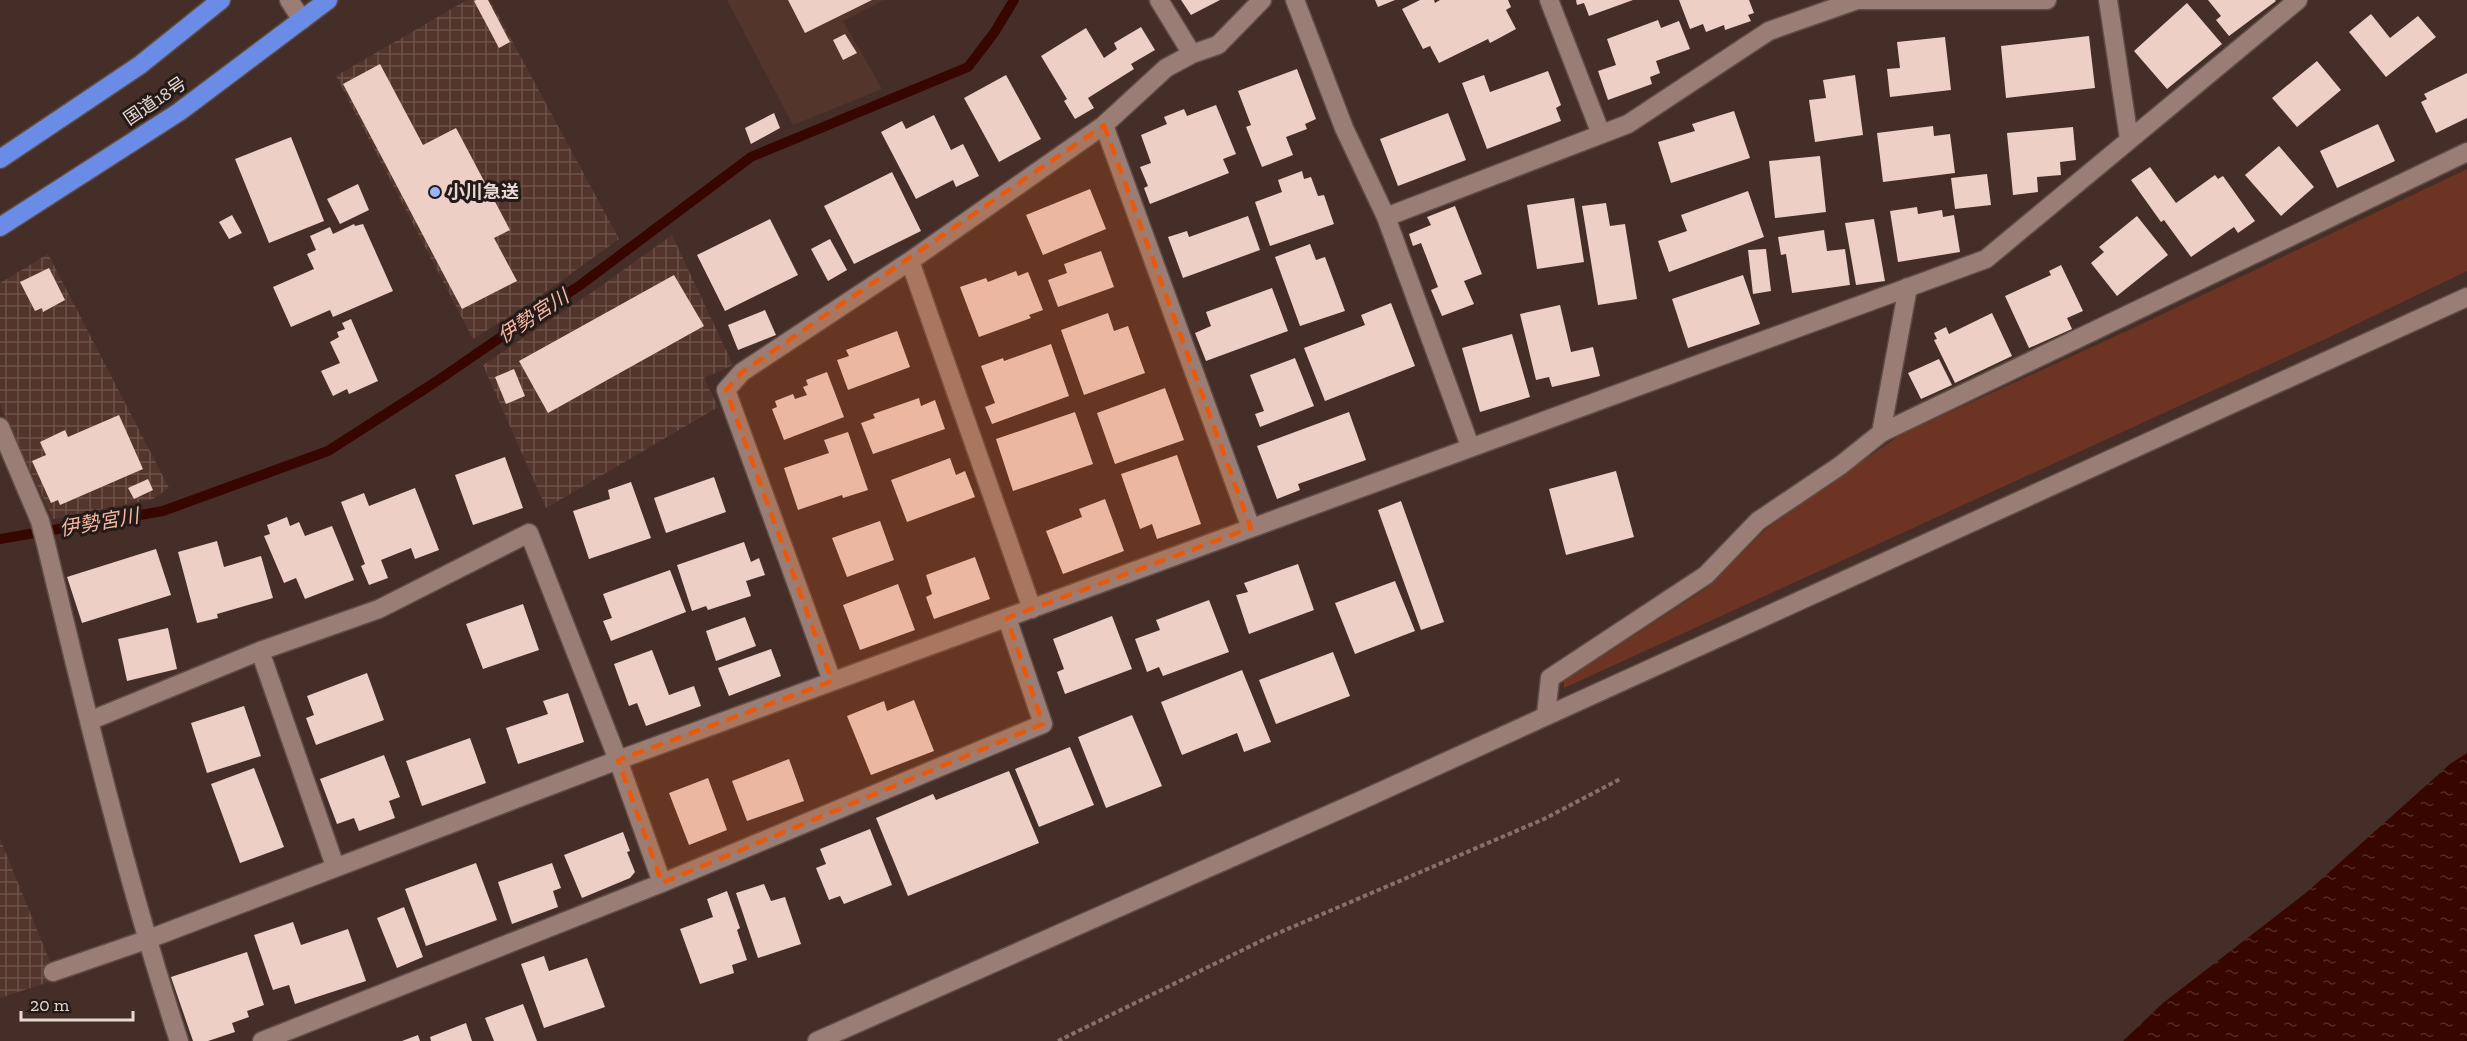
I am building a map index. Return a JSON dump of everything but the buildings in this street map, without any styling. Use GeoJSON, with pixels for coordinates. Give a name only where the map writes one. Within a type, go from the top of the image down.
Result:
{"type":"FeatureCollection","features":[{"type":"Feature","properties":{"kind":"highway"},"geometry":{"type":"LineString","coordinates":[[0,159],[140,65],[221,0]]}},
{"type":"Feature","properties":{"kind":"highway","name":"国道18号"},"geometry":{"type":"LineString","coordinates":[[0,227],[179,112],[328,0]]}},
{"type":"Feature","properties":{"kind":"street"},"geometry":{"type":"LineString","coordinates":[[289,0],[302,20]]}},
{"type":"Feature","properties":{"kind":"street"},"geometry":{"type":"LineString","coordinates":[[1159,0],[1192,54]]}},
{"type":"Feature","properties":{"kind":"street"},"geometry":{"type":"LineString","coordinates":[[832,681],[726,390],[742,372],[910,261],[1104,125],[1166,68],[1192,54],[1218,45],[1262,0]]}},
{"type":"Feature","properties":{"kind":"street"},"geometry":{"type":"LineString","coordinates":[[1295,0],[1344,128],[1386,217],[1470,446]]}},
{"type":"Feature","properties":{"kind":"street"},"geometry":{"type":"LineString","coordinates":[[1549,0],[1601,134]]}},
{"type":"Feature","properties":{"kind":"street"},"geometry":{"type":"LineString","coordinates":[[1386,217],[1628,124],[1808,8],[1857,0],[2047,0]]}},
{"type":"Feature","properties":{"kind":"street"},"geometry":{"type":"LineString","coordinates":[[2108,0],[2129,139]]}},
{"type":"Feature","properties":{"kind":"street"},"geometry":{"type":"LineString","coordinates":[[52,972],[146,940],[335,866],[832,681],[1470,446],[1740,351],[1986,259],[2298,0]]}},
{"type":"Feature","properties":{"kind":"street"},"geometry":{"type":"LineString","coordinates":[[1104,125],[1251,528]]}},
{"type":"Feature","properties":{"kind":"street"},"geometry":{"type":"LineString","coordinates":[[1546,715],[1550,678],[1706,575],[1758,521],[1841,465],[1881,433],[2467,152]]}},
{"type":"Feature","properties":{"kind":"street"},"geometry":{"type":"LineString","coordinates":[[910,261],[1032,609]]}},
{"type":"Feature","properties":{"kind":"street"},"geometry":{"type":"LineString","coordinates":[[1881,433],[1908,287]]}},
{"type":"Feature","properties":{"kind":"street"},"geometry":{"type":"LineString","coordinates":[[817,1041],[1364,799],[2467,297]]}},
{"type":"Feature","properties":{"kind":"street"},"geometry":{"type":"LineString","coordinates":[[0,427],[40,521],[88,721],[146,940],[179,1041]]}},
{"type":"Feature","properties":{"kind":"street"},"geometry":{"type":"LineString","coordinates":[[88,721],[260,651],[379,609],[529,533],[618,760],[662,883]]}},
{"type":"Feature","properties":{"kind":"street"},"geometry":{"type":"LineString","coordinates":[[262,1041],[662,883],[1043,724],[1007,618]]}},
{"type":"Feature","properties":{"kind":"street"},"geometry":{"type":"LineString","coordinates":[[260,651],[335,866]]}},
{"type":"Feature","properties":{"kind":"path"},"geometry":{"type":"LineString","coordinates":[[1058,1041],[1269,937],[1544,819],[1622,778]]}},
{"type":"Feature","properties":{"kind":"highlighted area"},"geometry":{"type":"Polygon","coordinates":[[[1104,125],[1251,528],[1007,618],[1043,724],[662,883],[618,760],[832,681],[726,390],[742,372],[1104,125]]]}},
{"type":"Feature","properties":{"kind":"shaded area"},"geometry":{"type":"Polygon","coordinates":[[[467,0],[490,0],[619,239],[532,302],[473,339],[336,76],[467,0]]]}},
{"type":"Feature","properties":{"kind":"shaded area"},"geometry":{"type":"Polygon","coordinates":[[[727,0],[885,0],[843,21],[882,89],[793,125],[727,0]]]}},
{"type":"Feature","properties":{"kind":"shaded area"},"geometry":{"type":"Polygon","coordinates":[[[2467,169],[2467,271],[2334,335],[1564,688],[1564,681],[1705,589],[1767,528],[1900,435],[2144,323],[2467,169]]]}},
{"type":"Feature","properties":{"kind":"shaded area"},"geometry":{"type":"Polygon","coordinates":[[[672,235],[733,365],[704,378],[718,407],[546,508],[483,365],[600,287],[672,235]]]}},
{"type":"Feature","properties":{"kind":"shaded area"},"geometry":{"type":"Polygon","coordinates":[[[48,254],[169,488],[153,499],[53,519],[0,405],[0,283],[48,254]]]}},
{"type":"Feature","properties":{"kind":"shaded area"},"geometry":{"type":"Polygon","coordinates":[[[0,839],[49,959],[52,981],[0,998],[0,839]]]}},
{"type":"Feature","properties":{"kind":"water"},"geometry":{"type":"Polygon","coordinates":[[[2467,753],[2467,1041],[2123,1041],[2163,1003],[2307,892],[2450,764],[2467,753]]]}},
{"type":"Feature","properties":{"kind":"waterway","name":"伊勢宮川"},"geometry":{"type":"LineString","coordinates":[[0,539],[163,511],[328,451],[579,286],[751,157],[968,67],[994,33],[1014,0]]}},
{"type":"Feature","properties":{"kind":"place","name":"小川急送"},"geometry":{"type":"Point","coordinates":[435,192]}}]}
